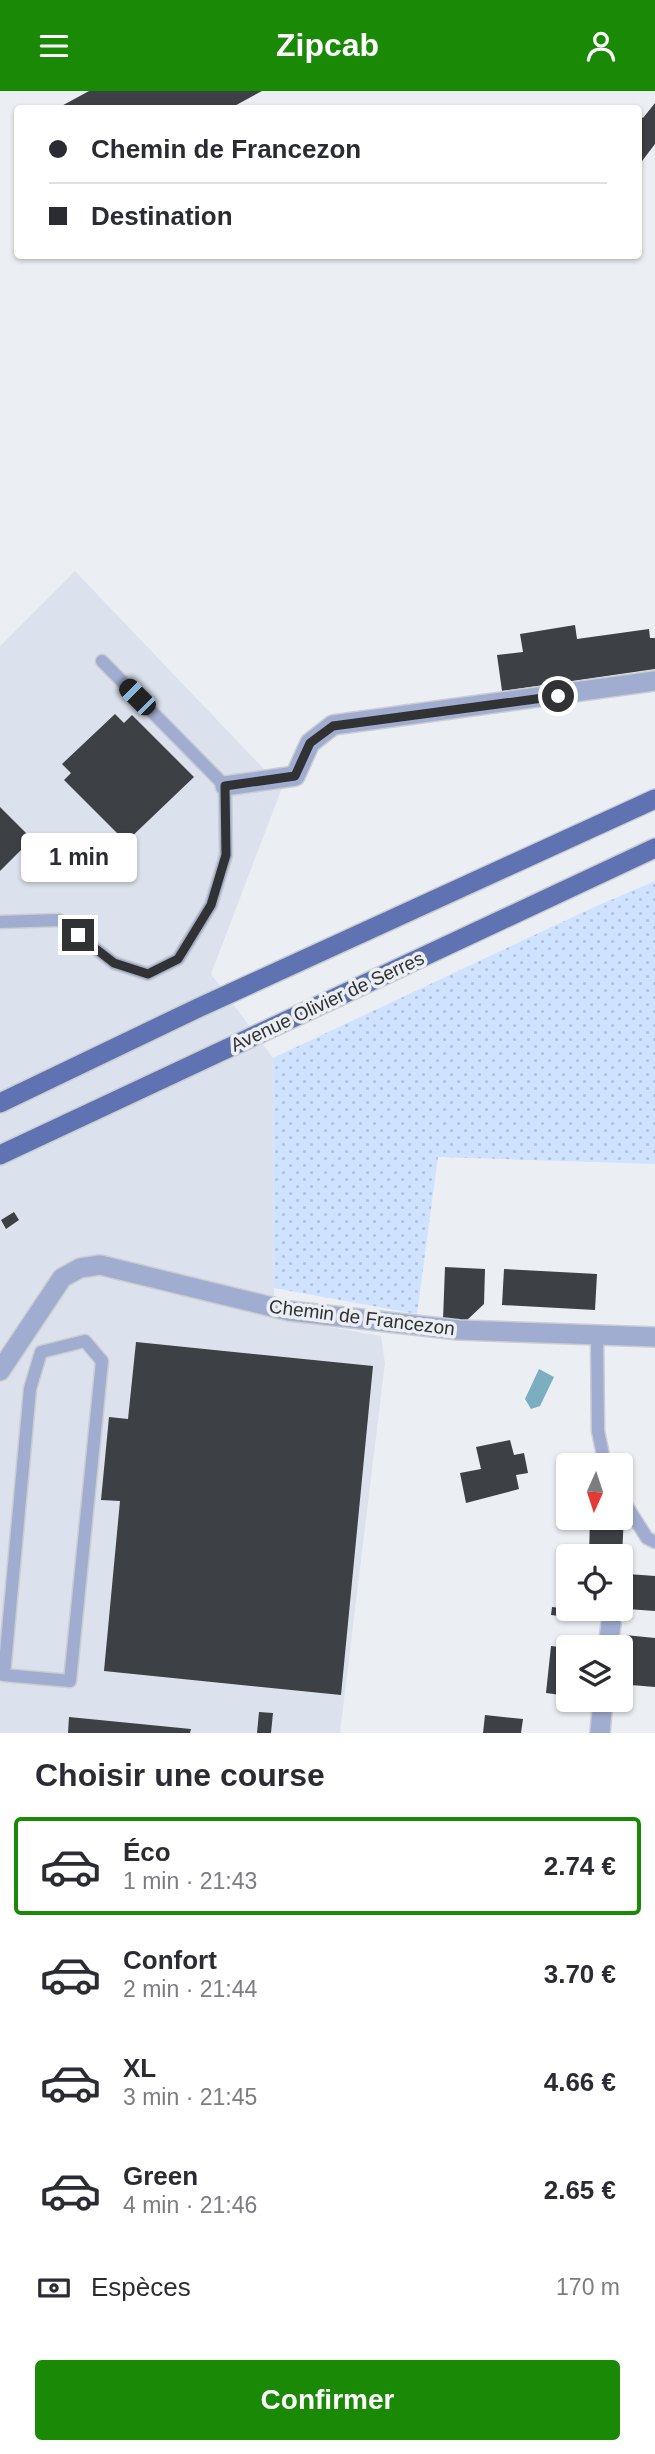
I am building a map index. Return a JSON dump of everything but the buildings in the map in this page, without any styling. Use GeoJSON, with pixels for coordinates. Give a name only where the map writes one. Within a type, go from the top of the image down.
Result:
{"type":"FeatureCollection","features":[{"type":"Feature","properties":{"kind":"main road"},"geometry":{"type":"LineString","coordinates":[[0,1103],[198,1008],[655,799]]}},
{"type":"Feature","properties":{"kind":"main road","name":"Avenue Olivier de Serres"},"geometry":{"type":"LineString","coordinates":[[0,1155],[655,848]]}},
{"type":"Feature","properties":{"kind":"street"},"geometry":{"type":"LineString","coordinates":[[225,786],[295,776],[310,743],[333,726],[655,681]]}},
{"type":"Feature","properties":{"kind":"street","name":"Chemin de Francezon"},"geometry":{"type":"LineString","coordinates":[[0,1371],[62,1278],[80,1268],[100,1265],[289,1311],[459,1330],[655,1337]]}},
{"type":"Feature","properties":{"kind":"street"},"geometry":{"type":"LineString","coordinates":[[610,1635],[611,1625]]}},
{"type":"Feature","properties":{"kind":"street"},"geometry":{"type":"LineString","coordinates":[[600,1733],[602,1712]]}},
{"type":"Feature","properties":{"kind":"lane"},"geometry":{"type":"LineString","coordinates":[[0,922],[59,920],[114,963],[148,974],[178,959],[211,905],[226,855],[225,786],[102,661]]}},
{"type":"Feature","properties":{"kind":"lane"},"geometry":{"type":"LineString","coordinates":[[597,1335],[598,1430],[603,1453]]}},
{"type":"Feature","properties":{"kind":"lane"},"geometry":{"type":"LineString","coordinates":[[85,1341],[102,1361],[70,1681],[2,1675],[30,1389],[41,1352],[85,1341]]}},
{"type":"Feature","properties":{"kind":"lane"},"geometry":{"type":"LineString","coordinates":[[634,1518],[647,1538],[655,1542]]}},
{"type":"Feature","properties":{"kind":"shaded area"},"geometry":{"type":"Polygon","coordinates":[[[75,571],[282,788],[211,974],[273,1058],[274,1317],[381,1336],[385,1363],[340,1733],[0,1733],[0,646],[75,571]]]}},
{"type":"Feature","properties":{"kind":"shaded area"},"geometry":{"type":"Polygon","coordinates":[[[655,881],[655,1164],[438,1157],[417,1314],[274,1288],[273,1058],[655,881]]]}},
{"type":"Feature","properties":{"kind":"shaded area"},"geometry":{"type":"Polygon","coordinates":[[[539,1369],[554,1377],[540,1406],[531,1409],[525,1399],[539,1369]]]}},
{"type":"Feature","properties":{"kind":"route"},"geometry":{"type":"LineString","coordinates":[[78,935],[114,963],[148,974],[178,959],[211,905],[226,855],[225,786],[295,776],[310,743],[333,726],[558,696]]}}]}
